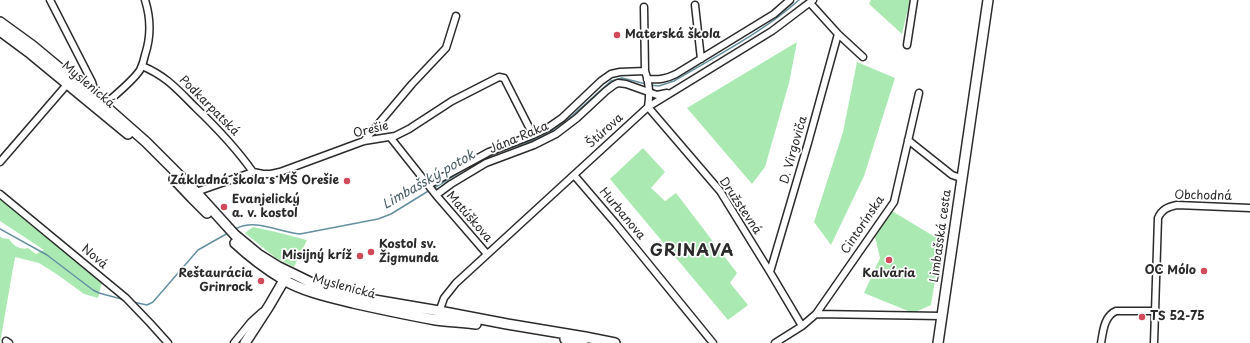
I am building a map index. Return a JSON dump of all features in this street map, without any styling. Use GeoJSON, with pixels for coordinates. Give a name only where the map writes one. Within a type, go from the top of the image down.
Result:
{"type":"FeatureCollection","features":[{"type":"Feature","properties":{"kind":"main road","name":"Limbašská cesta"},"geometry":{"type":"LineString","coordinates":[[938,343],[988,0]]}},
{"type":"Feature","properties":{"kind":"main road","name":"Myslenická"},"geometry":{"type":"LineString","coordinates":[[0,22],[33,46],[70,81],[83,96],[128,134],[159,163],[229,233],[308,291],[322,296],[383,310],[438,315],[507,324],[615,343]]}},
{"type":"Feature","properties":{"kind":"main road","name":"Myslenická"},"geometry":{"type":"LineString","coordinates":[[0,31],[94,97],[146,142],[196,192],[229,233]]}},
{"type":"Feature","properties":{"kind":"main road"},"geometry":{"type":"LineString","coordinates":[[83,96],[94,97]]}},
{"type":"Feature","properties":{"kind":"main road"},"geometry":{"type":"LineString","coordinates":[[245,343],[286,276]]}},
{"type":"Feature","properties":{"kind":"main road","name":"Myslenická"},"geometry":{"type":"LineString","coordinates":[[438,315],[583,343]]}},
{"type":"Feature","properties":{"kind":"street","name":"Myslenická"},"geometry":{"type":"LineString","coordinates":[[50,0],[92,82],[95,92],[94,97]]}},
{"type":"Feature","properties":{"kind":"street"},"geometry":{"type":"LineString","coordinates":[[104,105],[137,73],[142,66],[150,28],[145,0]]}},
{"type":"Feature","properties":{"kind":"street"},"geometry":{"type":"LineString","coordinates":[[648,79],[659,80],[667,78],[774,14],[790,0]]}},
{"type":"Feature","properties":{"kind":"street"},"geometry":{"type":"LineString","coordinates":[[907,45],[914,0]]}},
{"type":"Feature","properties":{"kind":"street"},"geometry":{"type":"LineString","coordinates":[[812,1],[838,34],[863,58]]}},
{"type":"Feature","properties":{"kind":"street","name":"Štúrova"},"geometry":{"type":"LineString","coordinates":[[438,315],[444,298],[462,277],[648,107],[772,31],[812,1]]}},
{"type":"Feature","properties":{"kind":"street"},"geometry":{"type":"LineString","coordinates":[[695,5],[701,59]]}},
{"type":"Feature","properties":{"kind":"street"},"geometry":{"type":"LineString","coordinates":[[644,7],[645,71],[648,79],[648,107]]}},
{"type":"Feature","properties":{"kind":"street"},"geometry":{"type":"LineString","coordinates":[[364,141],[412,84],[446,48],[456,16]]}},
{"type":"Feature","properties":{"kind":"street","name":"D. Virgoviča"},"geometry":{"type":"LineString","coordinates":[[770,272],[838,34]]}},
{"type":"Feature","properties":{"kind":"street","name":"Podkarpatská"},"geometry":{"type":"LineString","coordinates":[[142,66],[160,74],[175,87],[233,145],[253,172]]}},
{"type":"Feature","properties":{"kind":"street"},"geometry":{"type":"LineString","coordinates":[[428,186],[489,152],[533,135],[549,127],[562,118],[611,74],[620,72],[645,71]]}},
{"type":"Feature","properties":{"kind":"street","name":"Orešie"},"geometry":{"type":"LineString","coordinates":[[196,192],[253,172],[267,174],[280,172],[364,141],[396,136],[477,87],[502,77],[504,78],[533,135]]}},
{"type":"Feature","properties":{"kind":"street"},"geometry":{"type":"LineString","coordinates":[[0,162],[70,81]]}},
{"type":"Feature","properties":{"kind":"street","name":"Jána Raka"},"geometry":{"type":"LineString","coordinates":[[435,194],[486,163],[534,146],[556,134],[577,118],[606,91],[618,83],[626,84],[648,92]]}},
{"type":"Feature","properties":{"kind":"street"},"geometry":{"type":"LineString","coordinates":[[648,92],[657,95],[670,93]]}},
{"type":"Feature","properties":{"kind":"street","name":"Cintorínska"},"geometry":{"type":"LineString","coordinates":[[775,343],[802,326],[816,314],[894,202],[919,93]]}},
{"type":"Feature","properties":{"kind":"street","name":"Družstevná"},"geometry":{"type":"LineString","coordinates":[[648,107],[720,191],[802,326]]}},
{"type":"Feature","properties":{"kind":"street","name":"Matúškova"},"geometry":{"type":"LineString","coordinates":[[390,137],[428,186],[487,254]]}},
{"type":"Feature","properties":{"kind":"street"},"geometry":{"type":"LineString","coordinates":[[908,140],[952,175],[961,178]]}},
{"type":"Feature","properties":{"kind":"street","name":"Hurbanova"},"geometry":{"type":"LineString","coordinates":[[574,175],[713,343]]}},
{"type":"Feature","properties":{"kind":"street","name":"Nová"},"geometry":{"type":"LineString","coordinates":[[0,194],[126,298],[168,343]]}},
{"type":"Feature","properties":{"kind":"street","name":"Obchodná"},"geometry":{"type":"LineString","coordinates":[[1154,343],[1158,218],[1160,213],[1168,207],[1177,205],[1250,208]]}},
{"type":"Feature","properties":{"kind":"street"},"geometry":{"type":"LineString","coordinates":[[234,343],[251,322],[269,306]]}},
{"type":"Feature","properties":{"kind":"street"},"geometry":{"type":"LineString","coordinates":[[1100,343],[1107,318],[1111,313],[1116,311],[1154,311]]}},
{"type":"Feature","properties":{"kind":"street"},"geometry":{"type":"LineString","coordinates":[[816,314],[941,316]]}},
{"type":"Feature","properties":{"kind":"green space"},"geometry":{"type":"Polygon","coordinates":[[[871,0],[910,0],[902,34],[869,4],[871,0]]]}},
{"type":"Feature","properties":{"kind":"green space"},"geometry":{"type":"Polygon","coordinates":[[[797,42],[789,83],[765,167],[752,184],[687,108],[797,42]]]}},
{"type":"Feature","properties":{"kind":"green space"},"geometry":{"type":"Polygon","coordinates":[[[857,62],[895,78],[864,176],[831,245],[814,222],[843,132],[857,62]]]}},
{"type":"Feature","properties":{"kind":"green space"},"geometry":{"type":"Polygon","coordinates":[[[643,148],[665,172],[651,188],[665,201],[676,193],[737,273],[730,283],[748,305],[728,320],[610,179],[643,148]]]}},
{"type":"Feature","properties":{"kind":"green space"},"geometry":{"type":"Polygon","coordinates":[[[0,196],[102,282],[98,298],[84,294],[39,263],[15,257],[0,343],[0,236],[2,238],[9,239],[17,247],[28,248],[36,254],[44,250],[0,221],[0,196]]]}},
{"type":"Feature","properties":{"kind":"green space"},"geometry":{"type":"Polygon","coordinates":[[[892,211],[940,240],[940,249],[931,305],[913,313],[864,293],[880,258],[875,237],[892,211]]]}},
{"type":"Feature","properties":{"kind":"green space"},"geometry":{"type":"Polygon","coordinates":[[[253,227],[307,240],[294,267],[276,258],[245,233],[253,227]]]}},
{"type":"Feature","properties":{"kind":"waterway","name":"Limbašský potok"},"geometry":{"type":"LineString","coordinates":[[650,85],[659,86],[674,81],[754,34],[799,0]]}},
{"type":"Feature","properties":{"kind":"waterway","name":"Limbašský potok"},"geometry":{"type":"LineString","coordinates":[[434,188],[485,157],[536,139],[550,132],[572,116],[611,81],[622,78],[646,84]]}},
{"type":"Feature","properties":{"kind":"waterway","name":"Limbašský potok"},"geometry":{"type":"LineString","coordinates":[[235,229],[243,226],[259,225],[300,234],[378,219],[391,214],[430,190]]}},
{"type":"Feature","properties":{"kind":"waterway","name":"Limbašský potok"},"geometry":{"type":"LineString","coordinates":[[0,229],[47,255],[93,290],[125,300]]}},
{"type":"Feature","properties":{"kind":"waterway","name":"Limbašský potok"},"geometry":{"type":"LineString","coordinates":[[133,302],[147,305],[153,302],[198,250],[228,233]]}},
{"type":"Feature","properties":{"kind":"place","name":"Materská škola"},"geometry":{"type":"Point","coordinates":[617,35]}},
{"type":"Feature","properties":{"kind":"place","name":"Základná škola s MŠ Orešie"},"geometry":{"type":"Point","coordinates":[347,181]}},
{"type":"Feature","properties":{"kind":"place","name":"Evanjelický a. v. kostol"},"geometry":{"type":"Point","coordinates":[224,207]}},
{"type":"Feature","properties":{"kind":"place","name":"Kostol sv. Žigmunda"},"geometry":{"type":"Point","coordinates":[371,252]}},
{"type":"Feature","properties":{"kind":"place","name":"Misijný kríž"},"geometry":{"type":"Point","coordinates":[360,256]}},
{"type":"Feature","properties":{"kind":"place","name":"Kalvária"},"geometry":{"type":"Point","coordinates":[889,260]}},
{"type":"Feature","properties":{"kind":"place","name":"OC Mólo"},"geometry":{"type":"Point","coordinates":[1204,271]}},
{"type":"Feature","properties":{"kind":"place","name":"Reštaurácia Grinrock"},"geometry":{"type":"Point","coordinates":[261,281]}},
{"type":"Feature","properties":{"kind":"place","name":"TS 52-75"},"geometry":{"type":"Point","coordinates":[1142,317]}},
{"type":"Feature","properties":{"kind":"district","name":"GRINAVA"},"geometry":{"type":"Point","coordinates":[692,252]}}]}
